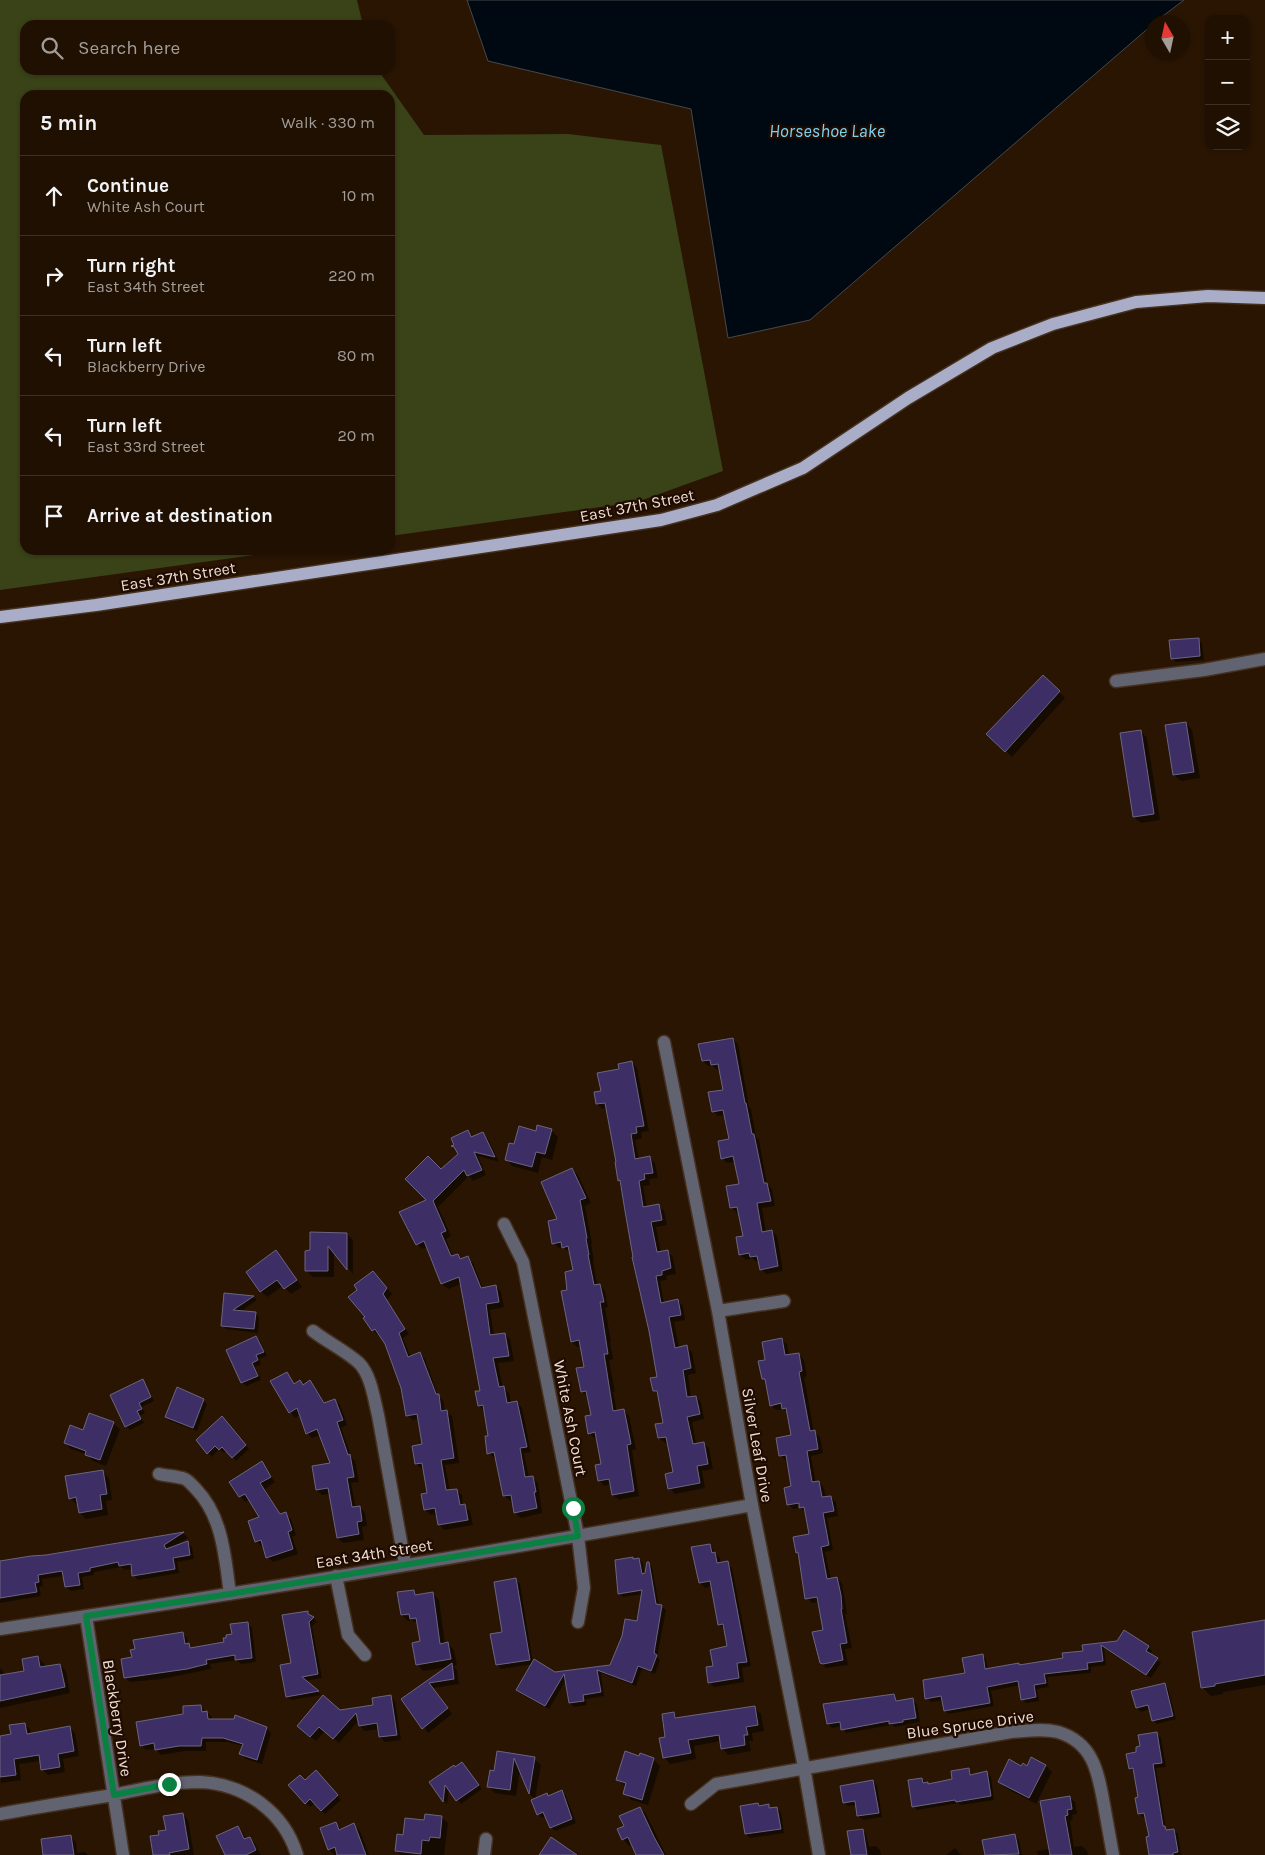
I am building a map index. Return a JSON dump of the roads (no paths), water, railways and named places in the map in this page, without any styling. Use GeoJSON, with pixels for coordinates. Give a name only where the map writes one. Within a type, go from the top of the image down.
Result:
{"type":"FeatureCollection","features":[{"type":"Feature","properties":{"kind":"main road","name":"East 37th Street"},"geometry":{"type":"LineString","coordinates":[[0,618],[106,604],[661,520],[717,505],[803,468],[908,398],[992,348],[1053,324],[1136,302],[1208,296],[1265,298]]}},
{"type":"Feature","properties":{"kind":"street"},"geometry":{"type":"LineString","coordinates":[[1116,681],[1204,670],[1265,659]]}},
{"type":"Feature","properties":{"kind":"street","name":"Silver Leaf Drive"},"geometry":{"type":"LineString","coordinates":[[664,1042],[718,1311],[752,1504],[804,1767],[819,1855]]}},
{"type":"Feature","properties":{"kind":"street","name":"White Ash Court"},"geometry":{"type":"LineString","coordinates":[[504,1224],[523,1262],[578,1536],[584,1588],[578,1622]]}},
{"type":"Feature","properties":{"kind":"street"},"geometry":{"type":"LineString","coordinates":[[718,1311],[784,1301]]}},
{"type":"Feature","properties":{"kind":"street"},"geometry":{"type":"LineString","coordinates":[[313,1331],[360,1364],[367,1377],[378,1415],[405,1564]]}},
{"type":"Feature","properties":{"kind":"street"},"geometry":{"type":"LineString","coordinates":[[158,1474],[186,1479],[201,1495],[211,1510],[217,1521],[224,1549],[230,1594]]}},
{"type":"Feature","properties":{"kind":"street","name":"East 34th Street"},"geometry":{"type":"LineString","coordinates":[[0,1629],[230,1594],[578,1536],[752,1504]]}},
{"type":"Feature","properties":{"kind":"street"},"geometry":{"type":"LineString","coordinates":[[336,1576],[348,1634],[365,1655]]}},
{"type":"Feature","properties":{"kind":"street","name":"Blackberry Drive"},"geometry":{"type":"LineString","coordinates":[[86,1616],[123,1855]]}},
{"type":"Feature","properties":{"kind":"street","name":"Blue Spruce Drive"},"geometry":{"type":"LineString","coordinates":[[690,1804],[716,1784],[1011,1732],[1045,1730],[1057,1732],[1080,1744],[1089,1753],[1099,1777],[1114,1855]]}},
{"type":"Feature","properties":{"kind":"street"},"geometry":{"type":"LineString","coordinates":[[0,1814],[180,1783],[200,1782],[231,1787],[262,1803],[275,1814],[292,1840],[297,1855]]}},
{"type":"Feature","properties":{"kind":"street"},"geometry":{"type":"LineString","coordinates":[[484,1855],[486,1839]]}},
{"type":"Feature","properties":{"kind":"water","name":"Horseshoe Lake"},"geometry":{"type":"Polygon","coordinates":[[[467,0],[1184,0],[1164,15],[1145,15],[1145,31],[810,320],[728,338],[691,109],[488,61],[467,0]]]}}]}
